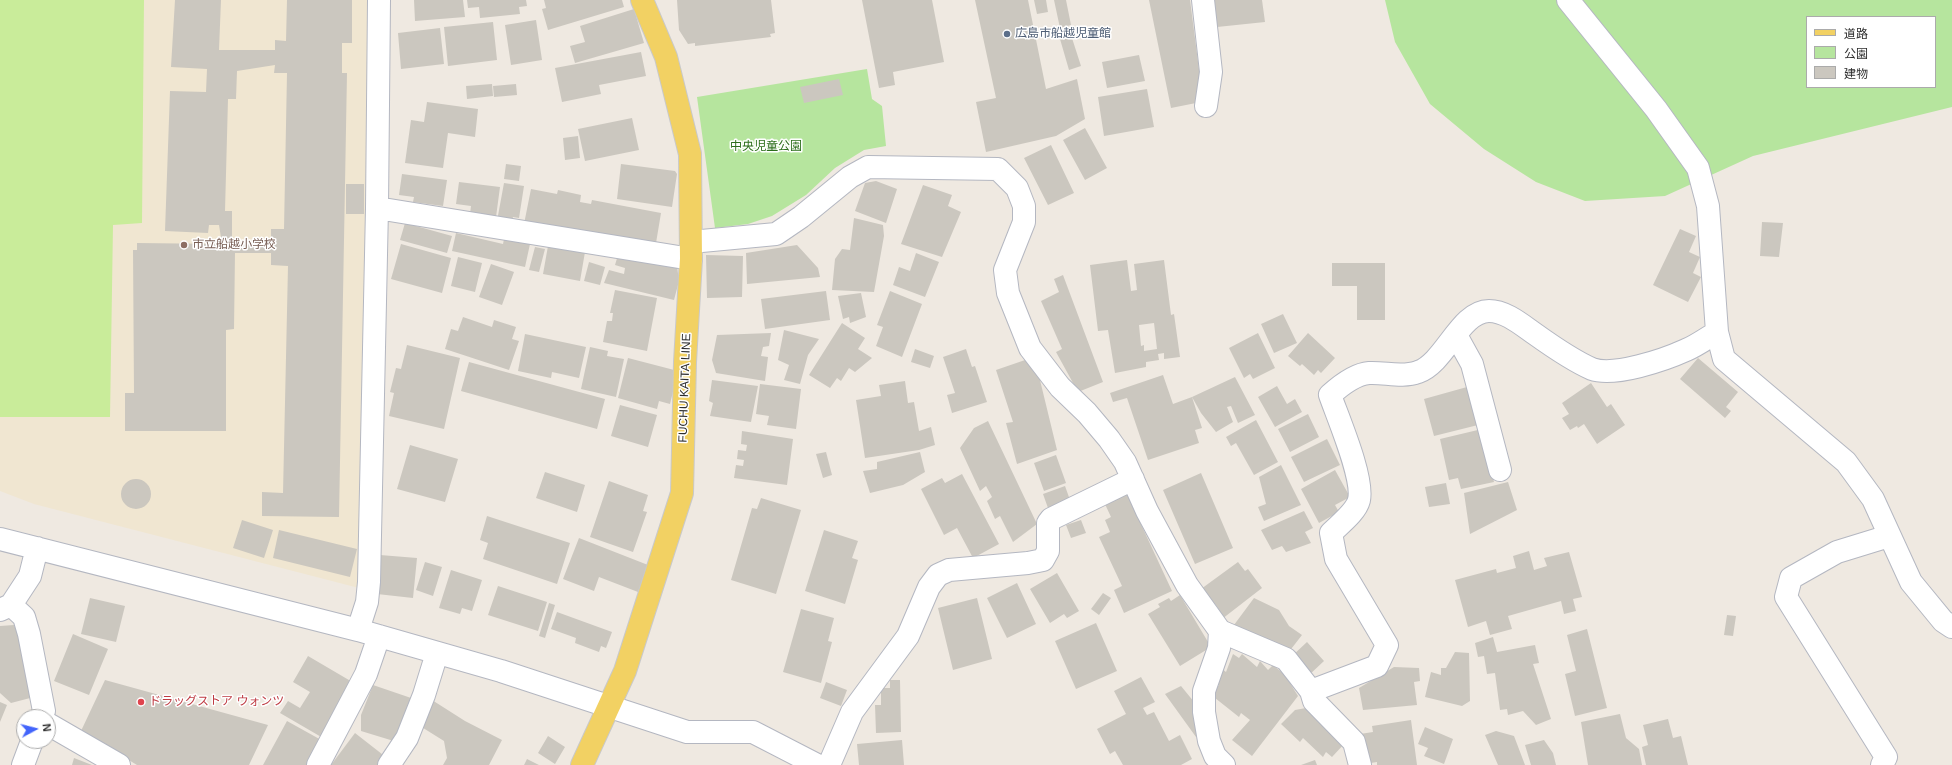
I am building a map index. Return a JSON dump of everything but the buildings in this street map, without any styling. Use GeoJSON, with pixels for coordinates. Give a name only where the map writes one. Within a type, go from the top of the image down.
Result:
{"type":"FeatureCollection","features":[{"type":"Feature","properties":{"kind":"main road","name":"FUCHU KAITA LINE"},"geometry":{"type":"LineString","coordinates":[[582,765],[625,672],[682,493],[685,362],[691,250],[690,154],[666,57],[642,0]]}},
{"type":"Feature","properties":{"kind":"street"},"geometry":{"type":"LineString","coordinates":[[358,630],[367,602],[368,582],[377,208],[379,0]]}},
{"type":"Feature","properties":{"kind":"street"},"geometry":{"type":"LineString","coordinates":[[1203,0],[1211,72],[1206,106]]}},
{"type":"Feature","properties":{"kind":"street"},"geometry":{"type":"LineString","coordinates":[[1568,0],[1656,109],[1698,168],[1708,206],[1717,332],[1724,359],[1846,462],[1873,499],[1911,582],[1943,621],[1952,627]]}},
{"type":"Feature","properties":{"kind":"street"},"geometry":{"type":"LineString","coordinates":[[377,208],[691,250],[776,234],[801,217],[850,177],[868,167],[998,169],[1017,188],[1024,206],[1024,222],[1005,270],[1008,293],[1030,348],[1060,387],[1087,413],[1109,438],[1125,462],[1147,511],[1187,585],[1220,631],[1286,659],[1311,691],[1314,701],[1354,742],[1360,765]]}},
{"type":"Feature","properties":{"kind":"street"},"geometry":{"type":"LineString","coordinates":[[1311,691],[1377,666],[1387,645],[1336,559],[1331,533],[1356,507],[1359,499],[1357,470],[1330,395],[1339,386],[1368,373],[1402,375],[1415,374],[1427,369],[1471,317],[1489,311],[1510,316],[1548,343],[1592,369],[1610,371],[1647,363],[1686,350],[1717,332]]}},
{"type":"Feature","properties":{"kind":"street"},"geometry":{"type":"LineString","coordinates":[[1456,335],[1472,364],[1500,470]]}},
{"type":"Feature","properties":{"kind":"street"},"geometry":{"type":"LineString","coordinates":[[829,765],[852,712],[908,636],[929,587],[938,575],[949,570],[1028,563],[1043,560],[1048,551],[1048,523],[1051,519],[1133,479]]}},
{"type":"Feature","properties":{"kind":"street"},"geometry":{"type":"LineString","coordinates":[[1882,765],[1886,757],[1786,597],[1791,578],[1837,552],[1889,536]]}},
{"type":"Feature","properties":{"kind":"street"},"geometry":{"type":"LineString","coordinates":[[0,538],[358,630],[610,706],[687,732],[753,732],[817,765]]}},
{"type":"Feature","properties":{"kind":"street"},"geometry":{"type":"LineString","coordinates":[[37,548],[30,576],[6,607],[24,617],[29,634],[44,709]]}},
{"type":"Feature","properties":{"kind":"street"},"geometry":{"type":"LineString","coordinates":[[1220,631],[1219,648],[1204,691],[1204,712],[1209,741],[1215,756],[1224,765]]}},
{"type":"Feature","properties":{"kind":"street"},"geometry":{"type":"LineString","coordinates":[[318,765],[366,674],[379,636]]}},
{"type":"Feature","properties":{"kind":"street"},"geometry":{"type":"LineString","coordinates":[[389,765],[407,738],[424,695],[437,653]]}},
{"type":"Feature","properties":{"kind":"street"},"geometry":{"type":"LineString","coordinates":[[56,729],[119,765]]}},
{"type":"Feature","properties":{"kind":"street"},"geometry":{"type":"LineString","coordinates":[[23,765],[29,749]]}},
{"type":"Feature","properties":{"kind":"shaded area","name":"市立船越小学校"},"geometry":{"type":"Polygon","coordinates":[[[0,0],[371,0],[359,588],[34,504],[0,491],[0,0]]]}},
{"type":"Feature","properties":{"kind":"green space"},"geometry":{"type":"Polygon","coordinates":[[[0,0],[144,0],[142,223],[113,225],[110,417],[0,417],[0,0]]]}},
{"type":"Feature","properties":{"kind":"green space"},"geometry":{"type":"Polygon","coordinates":[[[1385,0],[1952,0],[1952,107],[1753,156],[1665,196],[1585,201],[1536,182],[1484,149],[1430,104],[1395,42],[1385,0]]]}},
{"type":"Feature","properties":{"kind":"green space","name":"中央児童公園"},"geometry":{"type":"Polygon","coordinates":[[[867,69],[872,99],[882,106],[886,146],[864,150],[835,168],[806,195],[772,216],[748,224],[715,228],[697,97],[867,69]]]}},
{"type":"Feature","properties":{"kind":"place","name":"広島市船越児童館"},"geometry":{"type":"Point","coordinates":[1007,34]}},
{"type":"Feature","properties":{"kind":"place","name":"市立船越小学校"},"geometry":{"type":"Point","coordinates":[184,245]}},
{"type":"Feature","properties":{"kind":"place","name":"ドラッグストア ウォンツ"},"geometry":{"type":"Point","coordinates":[141,702]}}]}
